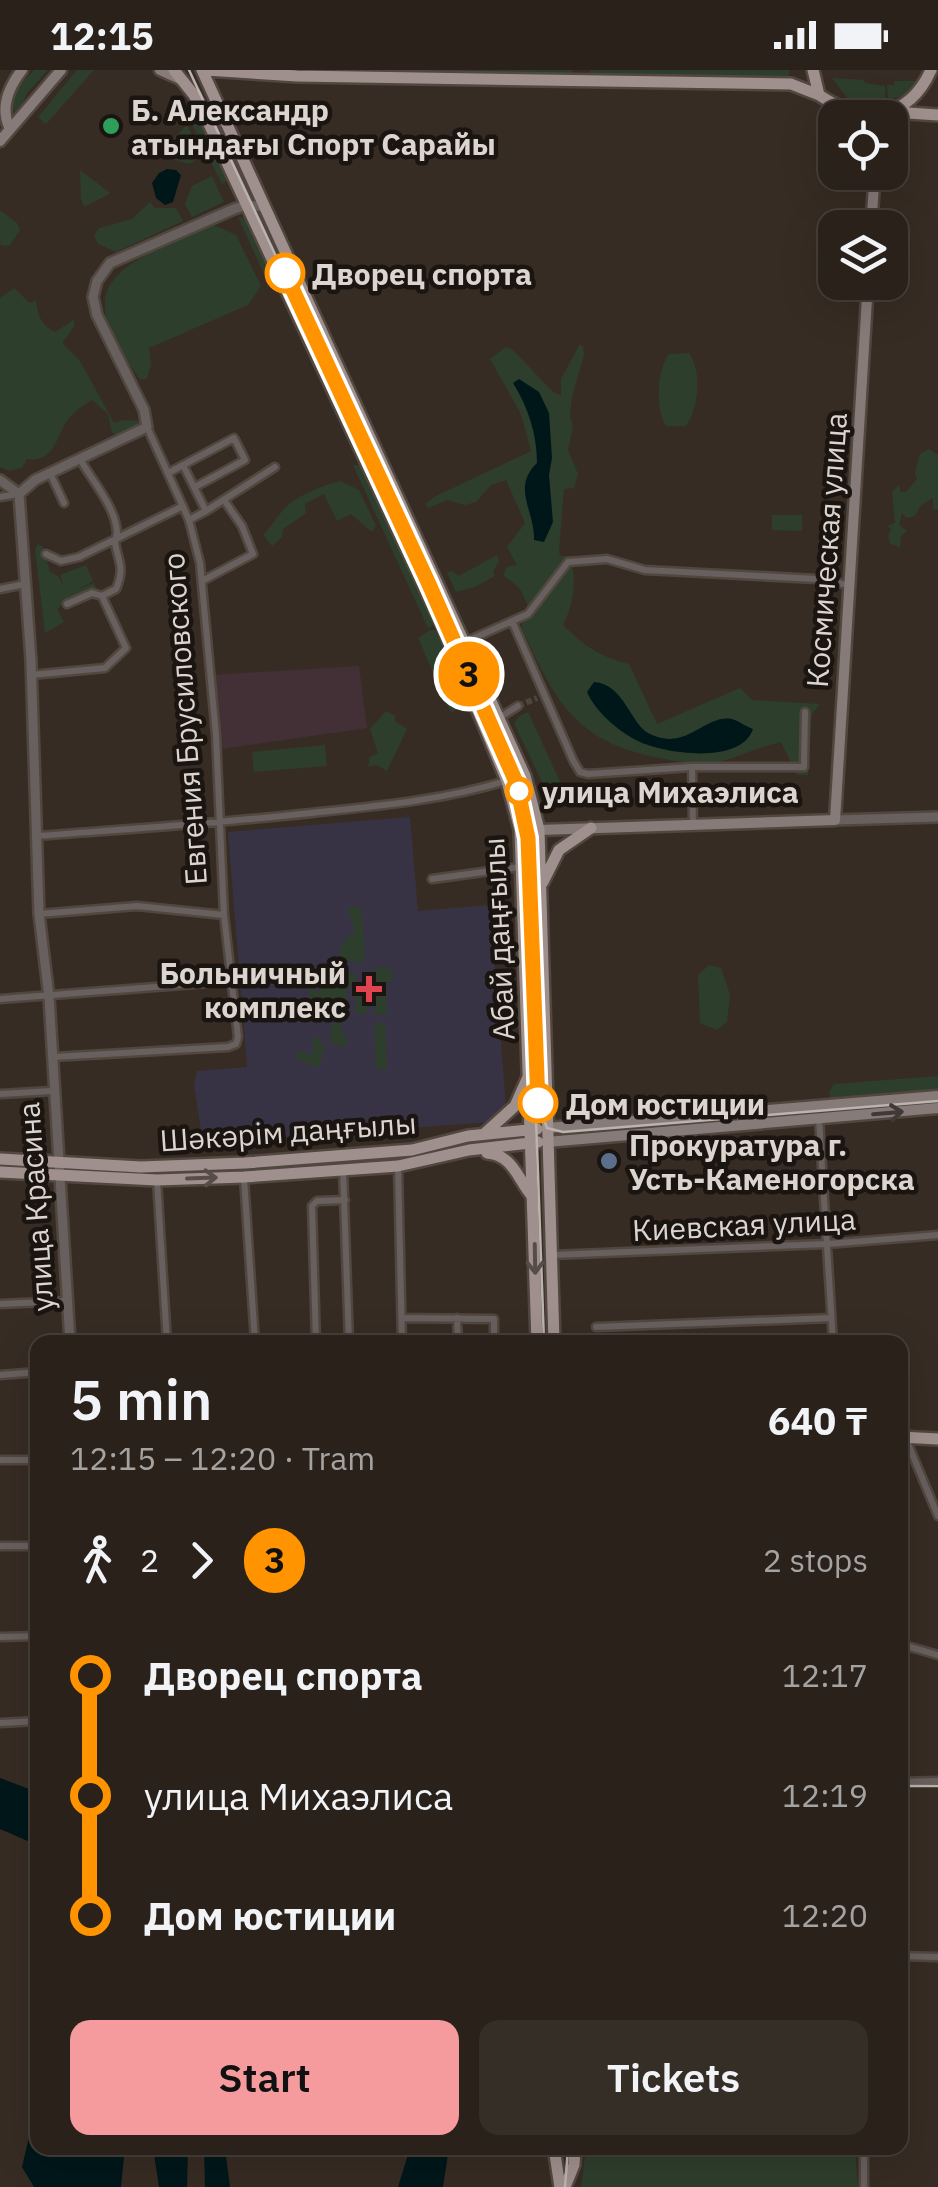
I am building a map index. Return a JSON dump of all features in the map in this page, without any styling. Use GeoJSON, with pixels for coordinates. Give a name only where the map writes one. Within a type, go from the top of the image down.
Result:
{"type":"FeatureCollection","features":[{"type":"Feature","properties":{"kind":"main road"},"geometry":{"type":"LineString","coordinates":[[10,129],[4,123],[2,106],[22,70]]}},
{"type":"Feature","properties":{"kind":"main road"},"geometry":{"type":"LineString","coordinates":[[0,140],[61,70]]}},
{"type":"Feature","properties":{"kind":"main road"},"geometry":{"type":"LineString","coordinates":[[160,70],[178,75]]}},
{"type":"Feature","properties":{"kind":"main road"},"geometry":{"type":"LineString","coordinates":[[204,70],[583,76],[791,84],[827,100]]}},
{"type":"Feature","properties":{"kind":"main road","name":"Абай даңғылы"},"geometry":{"type":"LineString","coordinates":[[204,70],[525,776],[538,830],[554,1335]]}},
{"type":"Feature","properties":{"kind":"main road"},"geometry":{"type":"LineString","coordinates":[[813,70],[819,96]]}},
{"type":"Feature","properties":{"kind":"main road"},"geometry":{"type":"LineString","coordinates":[[908,102],[918,94],[932,70],[938,77]]}},
{"type":"Feature","properties":{"kind":"main road","name":"Абай даңғылы"},"geometry":{"type":"LineString","coordinates":[[178,75],[200,106],[441,622],[507,780],[520,830],[522,867],[537,1335]]}},
{"type":"Feature","properties":{"kind":"main road"},"geometry":{"type":"LineString","coordinates":[[908,113],[938,116]]}},
{"type":"Feature","properties":{"kind":"main road","name":"Космическая улица"},"geometry":{"type":"LineString","coordinates":[[835,820],[867,300]]}},
{"type":"Feature","properties":{"kind":"main road"},"geometry":{"type":"LineString","coordinates":[[520,830],[835,820]]}},
{"type":"Feature","properties":{"kind":"main road"},"geometry":{"type":"LineString","coordinates":[[540,890],[559,850],[591,828]]}},
{"type":"Feature","properties":{"kind":"main road"},"geometry":{"type":"LineString","coordinates":[[484,1134],[515,1106],[529,1073]]}},
{"type":"Feature","properties":{"kind":"main road","name":"Шәкәрім даңғылы"},"geometry":{"type":"LineString","coordinates":[[547,1135],[938,1096]]}},
{"type":"Feature","properties":{"kind":"main road"},"geometry":{"type":"LineString","coordinates":[[818,1106],[819,1119]]}},
{"type":"Feature","properties":{"kind":"main road","name":"Шәкәрім даңғылы"},"geometry":{"type":"LineString","coordinates":[[0,1159],[157,1180],[244,1177],[398,1166],[413,1157],[484,1134],[532,1136],[938,1108]]}},
{"type":"Feature","properties":{"kind":"main road","name":"Шәкәрім даңғылы"},"geometry":{"type":"LineString","coordinates":[[0,1172],[413,1157],[474,1150],[532,1136]]}},
{"type":"Feature","properties":{"kind":"main road"},"geometry":{"type":"LineString","coordinates":[[474,1150],[505,1158],[533,1197]]}},
{"type":"Feature","properties":{"kind":"main road"},"geometry":{"type":"LineString","coordinates":[[244,1177],[245,1163]]}},
{"type":"Feature","properties":{"kind":"main road"},"geometry":{"type":"LineString","coordinates":[[908,1437],[938,1439]]}},
{"type":"Feature","properties":{"kind":"main road"},"geometry":{"type":"LineString","coordinates":[[556,2155],[563,2187]]}},
{"type":"Feature","properties":{"kind":"main road"},"geometry":{"type":"LineString","coordinates":[[563,2187],[575,2155]]}},
{"type":"Feature","properties":{"kind":"street"},"geometry":{"type":"LineString","coordinates":[[246,205],[265,206]]}},
{"type":"Feature","properties":{"kind":"street","name":"Евгения Брусиловского"},"geometry":{"type":"LineString","coordinates":[[51,1057],[236,1044],[238,1026],[224,915],[218,823],[216,735],[196,542],[170,472],[147,427],[144,410],[97,316],[93,297],[97,281],[110,262],[246,205]]}},
{"type":"Feature","properties":{"kind":"street"},"geometry":{"type":"LineString","coordinates":[[0,497],[19,494],[50,473],[147,427]]}},
{"type":"Feature","properties":{"kind":"street"},"geometry":{"type":"LineString","coordinates":[[170,472],[234,438],[245,460],[195,487]]}},
{"type":"Feature","properties":{"kind":"street"},"geometry":{"type":"LineString","coordinates":[[67,604],[92,593],[102,596],[116,589],[121,578],[117,532],[104,499],[80,459]]}},
{"type":"Feature","properties":{"kind":"street"},"geometry":{"type":"LineString","coordinates":[[183,465],[206,511]]}},
{"type":"Feature","properties":{"kind":"street"},"geometry":{"type":"LineString","coordinates":[[189,520],[275,467]]}},
{"type":"Feature","properties":{"kind":"street"},"geometry":{"type":"LineString","coordinates":[[50,473],[64,504]]}},
{"type":"Feature","properties":{"kind":"street"},"geometry":{"type":"LineString","coordinates":[[0,480],[19,494]]}},
{"type":"Feature","properties":{"kind":"street","name":"улица Красина"},"geometry":{"type":"LineString","coordinates":[[19,494],[40,914],[69,1335]]}},
{"type":"Feature","properties":{"kind":"street"},"geometry":{"type":"LineString","coordinates":[[202,581],[254,554],[242,526],[224,500]]}},
{"type":"Feature","properties":{"kind":"street"},"geometry":{"type":"LineString","coordinates":[[46,554],[52,559],[68,560],[183,506]]}},
{"type":"Feature","properties":{"kind":"street"},"geometry":{"type":"LineString","coordinates":[[465,642],[528,614],[568,562],[607,558],[645,570],[848,585]]}},
{"type":"Feature","properties":{"kind":"street"},"geometry":{"type":"LineString","coordinates":[[0,589],[25,584]]}},
{"type":"Feature","properties":{"kind":"street"},"geometry":{"type":"LineString","coordinates":[[31,675],[105,668],[126,648],[102,596]]}},
{"type":"Feature","properties":{"kind":"street"},"geometry":{"type":"LineString","coordinates":[[512,621],[541,696],[580,772],[804,767],[805,712]]}},
{"type":"Feature","properties":{"kind":"street"},"geometry":{"type":"LineString","coordinates":[[500,718],[518,706]]}},
{"type":"Feature","properties":{"kind":"street"},"geometry":{"type":"LineString","coordinates":[[692,768],[693,825]]}},
{"type":"Feature","properties":{"kind":"street"},"geometry":{"type":"LineString","coordinates":[[37,836],[218,823],[450,797],[507,780]]}},
{"type":"Feature","properties":{"kind":"street"},"geometry":{"type":"LineString","coordinates":[[835,820],[938,817]]}},
{"type":"Feature","properties":{"kind":"street"},"geometry":{"type":"LineString","coordinates":[[432,879],[522,867]]}},
{"type":"Feature","properties":{"kind":"street"},"geometry":{"type":"LineString","coordinates":[[40,914],[137,906],[224,915]]}},
{"type":"Feature","properties":{"kind":"street"},"geometry":{"type":"LineString","coordinates":[[0,998],[233,981]]}},
{"type":"Feature","properties":{"kind":"street"},"geometry":{"type":"LineString","coordinates":[[0,1094],[52,1091]]}},
{"type":"Feature","properties":{"kind":"street"},"geometry":{"type":"LineString","coordinates":[[819,1119],[832,1335]]}},
{"type":"Feature","properties":{"kind":"street"},"geometry":{"type":"LineString","coordinates":[[398,1166],[402,1335]]}},
{"type":"Feature","properties":{"kind":"street"},"geometry":{"type":"LineString","coordinates":[[343,1169],[349,1335]]}},
{"type":"Feature","properties":{"kind":"street"},"geometry":{"type":"LineString","coordinates":[[244,1177],[255,1335]]}},
{"type":"Feature","properties":{"kind":"street"},"geometry":{"type":"LineString","coordinates":[[157,1180],[167,1335]]}},
{"type":"Feature","properties":{"kind":"street"},"geometry":{"type":"LineString","coordinates":[[316,1335],[312,1206],[317,1201],[345,1200]]}},
{"type":"Feature","properties":{"kind":"street","name":"Киевская улица"},"geometry":{"type":"LineString","coordinates":[[552,1255],[827,1244],[938,1235]]}},
{"type":"Feature","properties":{"kind":"street"},"geometry":{"type":"LineString","coordinates":[[0,1304],[67,1301]]}},
{"type":"Feature","properties":{"kind":"street"},"geometry":{"type":"LineString","coordinates":[[402,1318],[494,1319],[494,1335]]}},
{"type":"Feature","properties":{"kind":"street"},"geometry":{"type":"LineString","coordinates":[[457,1318],[458,1335]]}},
{"type":"Feature","properties":{"kind":"street"},"geometry":{"type":"LineString","coordinates":[[596,1326],[831,1318]]}},
{"type":"Feature","properties":{"kind":"street"},"geometry":{"type":"LineString","coordinates":[[0,1375],[30,1373]]}},
{"type":"Feature","properties":{"kind":"street"},"geometry":{"type":"LineString","coordinates":[[908,1448],[938,1516]]}},
{"type":"Feature","properties":{"kind":"street"},"geometry":{"type":"LineString","coordinates":[[0,1460],[30,1460]]}},
{"type":"Feature","properties":{"kind":"street"},"geometry":{"type":"LineString","coordinates":[[0,1546],[30,1546]]}},
{"type":"Feature","properties":{"kind":"street"},"geometry":{"type":"LineString","coordinates":[[0,1636],[30,1636]]}},
{"type":"Feature","properties":{"kind":"street"},"geometry":{"type":"LineString","coordinates":[[908,1646],[938,1655]]}},
{"type":"Feature","properties":{"kind":"street"},"geometry":{"type":"LineString","coordinates":[[0,1723],[30,1721]]}},
{"type":"Feature","properties":{"kind":"street"},"geometry":{"type":"LineString","coordinates":[[908,1782],[938,1781]]}},
{"type":"Feature","properties":{"kind":"street"},"geometry":{"type":"LineString","coordinates":[[908,1956],[938,1957]]}},
{"type":"Feature","properties":{"kind":"street"},"geometry":{"type":"LineString","coordinates":[[864,2155],[864,2187]]}},
{"type":"Feature","properties":{"kind":"shaded area"},"geometry":{"type":"Polygon","coordinates":[[[167,169],[181,175],[173,202],[165,205],[156,198],[152,183],[167,169]]]}},
{"type":"Feature","properties":{"kind":"shaded area"},"geometry":{"type":"Polygon","coordinates":[[[519,379],[539,392],[549,413],[553,522],[544,542],[534,540],[526,500],[526,481],[537,463],[537,452],[531,421],[513,383],[519,379]]]}},
{"type":"Feature","properties":{"kind":"shaded area"},"geometry":{"type":"Polygon","coordinates":[[[359,666],[367,728],[221,749],[212,675],[359,666]]]}},
{"type":"Feature","properties":{"kind":"shaded area"},"geometry":{"type":"Polygon","coordinates":[[[594,682],[613,690],[643,729],[663,738],[685,736],[722,719],[753,729],[734,748],[718,752],[683,752],[650,746],[623,732],[602,713],[587,692],[594,682]]]}},
{"type":"Feature","properties":{"kind":"shaded area","name":"Больничный комплекс"},"geometry":{"type":"Polygon","coordinates":[[[410,817],[418,911],[490,905],[506,1106],[492,1122],[203,1143],[194,1085],[197,1071],[247,1067],[228,832],[410,817]]]}},
{"type":"Feature","properties":{"kind":"shaded area"},"geometry":{"type":"Polygon","coordinates":[[[0,1778],[30,1789],[30,1842],[0,1829],[0,1778]]]}},
{"type":"Feature","properties":{"kind":"shaded area"},"geometry":{"type":"Polygon","coordinates":[[[30,2133],[30,2155],[126,2155],[121,2187],[34,2187],[22,2167],[30,2133]]]}},
{"type":"Feature","properties":{"kind":"shaded area"},"geometry":{"type":"Polygon","coordinates":[[[154,2155],[188,2155],[187,2187],[159,2187],[154,2155]]]}},
{"type":"Feature","properties":{"kind":"shaded area"},"geometry":{"type":"Polygon","coordinates":[[[204,2155],[226,2155],[230,2187],[205,2187],[204,2155]]]}},
{"type":"Feature","properties":{"kind":"shaded area"},"geometry":{"type":"Polygon","coordinates":[[[408,2155],[448,2155],[443,2187],[398,2187],[408,2155]]]}},
{"type":"Feature","properties":{"kind":"green space"},"geometry":{"type":"Polygon","coordinates":[[[34,70],[48,70],[27,93],[20,111],[15,112],[10,107],[11,94],[34,70]]]}},
{"type":"Feature","properties":{"kind":"green space"},"geometry":{"type":"Polygon","coordinates":[[[77,70],[94,70],[46,124],[38,117],[77,70]]]}},
{"type":"Feature","properties":{"kind":"green space"},"geometry":{"type":"Polygon","coordinates":[[[348,70],[572,70],[571,75],[348,70]]]}},
{"type":"Feature","properties":{"kind":"green space"},"geometry":{"type":"Polygon","coordinates":[[[590,70],[789,70],[789,80],[590,75],[590,70]]]}},
{"type":"Feature","properties":{"kind":"green space"},"geometry":{"type":"Polygon","coordinates":[[[832,78],[885,86],[885,100],[849,100],[832,78]]]}},
{"type":"Feature","properties":{"kind":"green space"},"geometry":{"type":"Polygon","coordinates":[[[894,81],[917,81],[910,94],[888,100],[887,85],[894,85],[894,81]]]}},
{"type":"Feature","properties":{"kind":"green space"},"geometry":{"type":"Polygon","coordinates":[[[194,111],[227,181],[222,184],[190,120],[194,111]]]}},
{"type":"Feature","properties":{"kind":"green space"},"geometry":{"type":"Polygon","coordinates":[[[187,125],[202,155],[190,164],[174,160],[165,147],[187,125]]]}},
{"type":"Feature","properties":{"kind":"green space"},"geometry":{"type":"Polygon","coordinates":[[[80,170],[109,192],[109,194],[84,207],[80,170]]]}},
{"type":"Feature","properties":{"kind":"green space"},"geometry":{"type":"Polygon","coordinates":[[[212,176],[224,202],[192,217],[185,204],[192,186],[212,176]]]}},
{"type":"Feature","properties":{"kind":"green space"},"geometry":{"type":"Polygon","coordinates":[[[150,202],[155,208],[176,208],[183,221],[116,252],[98,244],[94,235],[99,228],[132,219],[150,202]]]}},
{"type":"Feature","properties":{"kind":"green space"},"geometry":{"type":"Polygon","coordinates":[[[0,210],[20,230],[10,245],[0,244],[0,210]]]}},
{"type":"Feature","properties":{"kind":"green space"},"geometry":{"type":"Polygon","coordinates":[[[238,217],[248,219],[273,275],[265,276],[238,217]]]}},
{"type":"Feature","properties":{"kind":"green space"},"geometry":{"type":"Polygon","coordinates":[[[212,224],[236,235],[261,286],[248,305],[149,348],[151,364],[147,379],[140,379],[117,344],[106,317],[106,296],[115,278],[131,264],[212,224]]]}},
{"type":"Feature","properties":{"kind":"green space"},"geometry":{"type":"Polygon","coordinates":[[[14,288],[30,303],[36,301],[41,320],[55,332],[74,320],[74,327],[62,343],[80,361],[114,423],[139,421],[139,425],[118,435],[112,433],[108,414],[92,400],[69,418],[48,454],[27,459],[22,468],[9,471],[0,467],[0,298],[14,288]]]}},
{"type":"Feature","properties":{"kind":"green space"},"geometry":{"type":"Polygon","coordinates":[[[580,344],[584,355],[572,397],[573,427],[568,450],[578,474],[574,488],[564,489],[559,550],[560,556],[570,556],[574,582],[563,625],[593,650],[629,664],[657,724],[740,688],[752,700],[820,704],[812,714],[808,775],[797,775],[781,742],[714,763],[693,764],[631,751],[587,729],[571,714],[545,676],[521,627],[529,610],[524,596],[503,575],[507,567],[517,565],[507,547],[525,523],[506,480],[491,485],[476,502],[465,505],[447,500],[428,508],[425,504],[531,451],[521,414],[490,359],[506,347],[513,350],[554,393],[561,395],[561,379],[580,344]]]}},
{"type":"Feature","properties":{"kind":"green space"},"geometry":{"type":"Polygon","coordinates":[[[689,353],[697,379],[694,410],[686,426],[666,426],[659,400],[662,369],[669,354],[689,353]]]}},
{"type":"Feature","properties":{"kind":"green space"},"geometry":{"type":"Polygon","coordinates":[[[929,449],[938,455],[938,510],[933,509],[933,498],[921,505],[915,516],[907,518],[902,513],[899,525],[907,531],[901,536],[900,547],[890,544],[891,529],[887,526],[895,523],[892,492],[899,485],[901,492],[906,492],[917,479],[920,454],[929,449]]]}},
{"type":"Feature","properties":{"kind":"green space"},"geometry":{"type":"Polygon","coordinates":[[[353,465],[362,465],[436,624],[428,628],[353,465]]]}},
{"type":"Feature","properties":{"kind":"green space"},"geometry":{"type":"Polygon","coordinates":[[[340,481],[359,490],[376,526],[372,532],[351,514],[337,521],[324,494],[305,504],[306,513],[283,529],[282,537],[272,546],[263,535],[288,505],[313,490],[340,481]]]}},
{"type":"Feature","properties":{"kind":"green space"},"geometry":{"type":"Polygon","coordinates":[[[772,515],[802,515],[802,531],[772,530],[772,515]]]}},
{"type":"Feature","properties":{"kind":"green space"},"geometry":{"type":"Polygon","coordinates":[[[38,544],[43,547],[50,572],[63,585],[60,575],[86,565],[93,581],[78,589],[94,583],[96,588],[63,603],[57,609],[64,622],[45,633],[35,549],[38,544]]]}},
{"type":"Feature","properties":{"kind":"green space"},"geometry":{"type":"Polygon","coordinates":[[[497,555],[495,576],[456,592],[447,573],[459,576],[497,555]]]}},
{"type":"Feature","properties":{"kind":"green space"},"geometry":{"type":"Polygon","coordinates":[[[435,630],[461,682],[457,684],[466,704],[451,713],[418,638],[435,630]]]}},
{"type":"Feature","properties":{"kind":"green space"},"geometry":{"type":"Polygon","coordinates":[[[386,711],[407,729],[387,771],[377,765],[368,767],[370,757],[378,753],[370,729],[386,711]]]}},
{"type":"Feature","properties":{"kind":"green space"},"geometry":{"type":"Polygon","coordinates":[[[528,712],[563,788],[548,795],[514,723],[528,712]]]}},
{"type":"Feature","properties":{"kind":"green space"},"geometry":{"type":"Polygon","coordinates":[[[325,745],[327,766],[254,772],[252,752],[325,745]]]}},
{"type":"Feature","properties":{"kind":"green space"},"geometry":{"type":"Polygon","coordinates":[[[361,907],[363,963],[339,960],[341,946],[355,930],[347,908],[361,907]]]}},
{"type":"Feature","properties":{"kind":"green space"},"geometry":{"type":"Polygon","coordinates":[[[709,965],[721,968],[730,995],[727,1022],[717,1030],[700,1023],[698,975],[709,965]]]}},
{"type":"Feature","properties":{"kind":"green space"},"geometry":{"type":"Polygon","coordinates":[[[318,967],[332,976],[337,970],[355,974],[356,988],[366,988],[368,1012],[358,1014],[354,1011],[357,1005],[350,986],[347,988],[344,1017],[340,1019],[348,1041],[343,1048],[330,1042],[330,1028],[337,1021],[323,1006],[310,1008],[308,981],[314,984],[316,993],[325,985],[313,972],[318,967]]]}},
{"type":"Feature","properties":{"kind":"green space"},"geometry":{"type":"Polygon","coordinates":[[[392,967],[392,982],[386,983],[387,1014],[375,1015],[373,968],[392,967]]]}},
{"type":"Feature","properties":{"kind":"green space"},"geometry":{"type":"Polygon","coordinates":[[[374,1023],[385,1023],[387,1069],[376,1070],[374,1023]]]}},
{"type":"Feature","properties":{"kind":"green space"},"geometry":{"type":"Polygon","coordinates":[[[310,1038],[319,1038],[325,1050],[318,1068],[294,1057],[298,1051],[311,1055],[314,1049],[310,1038]]]}},
{"type":"Feature","properties":{"kind":"green space"},"geometry":{"type":"Polygon","coordinates":[[[938,1076],[938,1090],[831,1100],[829,1092],[834,1084],[938,1076]]]}},
{"type":"Feature","properties":{"kind":"green space"},"geometry":{"type":"Polygon","coordinates":[[[406,1156],[407,1160],[256,1170],[255,1167],[406,1156]]]}},
{"type":"Feature","properties":{"kind":"green space"},"geometry":{"type":"Polygon","coordinates":[[[585,2155],[855,2155],[858,2187],[581,2187],[585,2155]]]}},
{"type":"Feature","properties":{"kind":"tunnel"},"geometry":{"type":"LineString","coordinates":[[518,706],[537,698]]}},
{"type":"Feature","properties":{"kind":"tram line"},"geometry":{"type":"LineString","coordinates":[[189,70],[428,582],[501,745],[525,813],[544,1335]]}},
{"type":"Feature","properties":{"kind":"tram line","name":"3"},"geometry":{"type":"LineString","coordinates":[[285,273],[516,782],[528,838],[538,1103]]}},
{"type":"Feature","properties":{"kind":"tram line"},"geometry":{"type":"LineString","coordinates":[[540,1109],[547,1128],[563,1132],[938,1101]]}},
{"type":"Feature","properties":{"kind":"tram line"},"geometry":{"type":"LineString","coordinates":[[908,1786],[938,1786]]}},
{"type":"Feature","properties":{"kind":"tram line"},"geometry":{"type":"LineString","coordinates":[[565,2187],[567,2155]]}},
{"type":"Feature","properties":{"kind":"place","name":"Б. Александр атындағы Спорт Сарайы"},"geometry":{"type":"Point","coordinates":[111,126]}},
{"type":"Feature","properties":{"kind":"place","name":"Дворец спорта"},"geometry":{"type":"Point","coordinates":[285,273]}},
{"type":"Feature","properties":{"kind":"place","name":"улица Михаэлиса"},"geometry":{"type":"Point","coordinates":[519,791]}},
{"type":"Feature","properties":{"kind":"place","name":"Больничный комплекс"},"geometry":{"type":"Point","coordinates":[369,989]}},
{"type":"Feature","properties":{"kind":"place","name":"Дом юстиции"},"geometry":{"type":"Point","coordinates":[538,1103]}},
{"type":"Feature","properties":{"kind":"place","name":"Прокуратура г. Усть-Каменогорска"},"geometry":{"type":"Point","coordinates":[609,1161]}}]}
